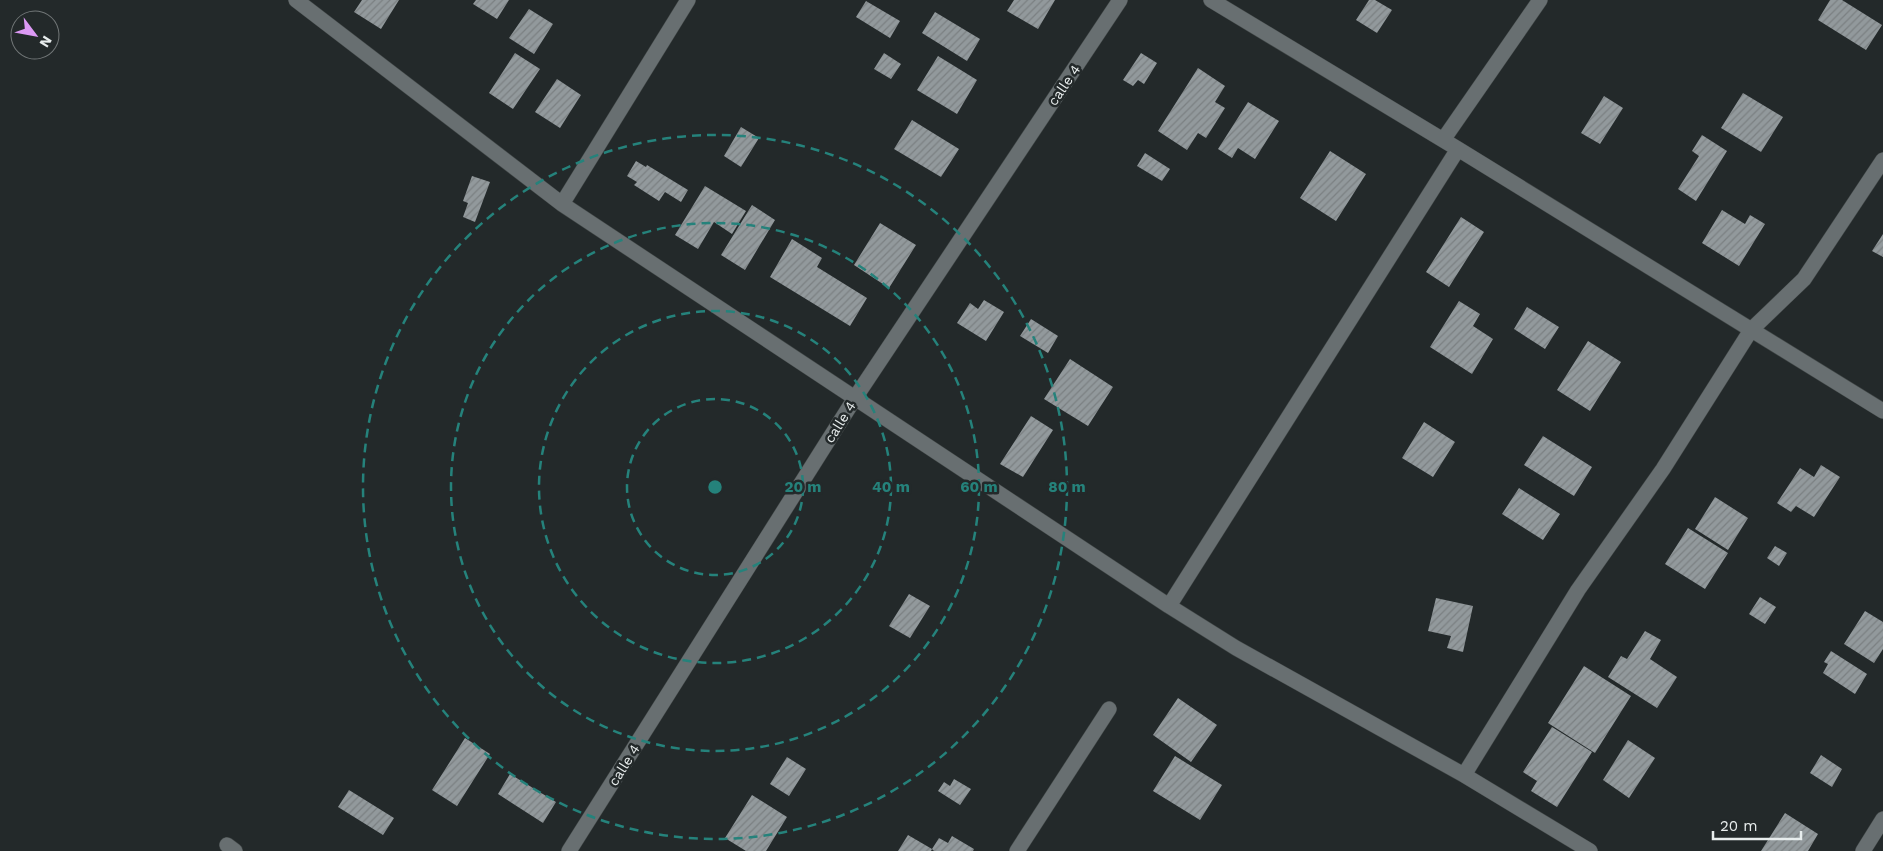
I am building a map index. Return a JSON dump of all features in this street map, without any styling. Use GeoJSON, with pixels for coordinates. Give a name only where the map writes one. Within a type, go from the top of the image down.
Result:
{"type":"FeatureCollection","features":[{"type":"Feature","properties":{"kind":"street"},"geometry":{"type":"LineString","coordinates":[[296,0],[562,204],[1169,606],[1236,648],[1464,775],[1590,851]]}},
{"type":"Feature","properties":{"kind":"street"},"geometry":{"type":"LineString","coordinates":[[562,204],[688,0]]}},
{"type":"Feature","properties":{"kind":"street","name":"calle 4"},"geometry":{"type":"LineString","coordinates":[[569,851],[855,398],[1120,0]]}},
{"type":"Feature","properties":{"kind":"street"},"geometry":{"type":"LineString","coordinates":[[1211,0],[1458,149],[1883,411]]}},
{"type":"Feature","properties":{"kind":"street"},"geometry":{"type":"LineString","coordinates":[[1443,140],[1540,0]]}},
{"type":"Feature","properties":{"kind":"street"},"geometry":{"type":"LineString","coordinates":[[1169,606],[1458,149]]}},
{"type":"Feature","properties":{"kind":"street"},"geometry":{"type":"LineString","coordinates":[[1464,775],[1578,590],[1664,469],[1752,330],[1804,279],[1883,160]]}},
{"type":"Feature","properties":{"kind":"street"},"geometry":{"type":"LineString","coordinates":[[1017,851],[1109,709]]}},
{"type":"Feature","properties":{"kind":"street"},"geometry":{"type":"LineString","coordinates":[[1863,851],[1883,820]]}},
{"type":"Feature","properties":{"kind":"building"},"geometry":{"type":"Polygon","coordinates":[[[362,0],[399,0],[381,29],[354,12],[362,0]]]}},
{"type":"Feature","properties":{"kind":"building"},"geometry":{"type":"Polygon","coordinates":[[[476,0],[509,0],[497,19],[473,4],[476,0]]]}},
{"type":"Feature","properties":{"kind":"building"},"geometry":{"type":"Polygon","coordinates":[[[1014,0],[1055,0],[1038,29],[1007,11],[1014,0]]]}},
{"type":"Feature","properties":{"kind":"building"},"geometry":{"type":"Polygon","coordinates":[[[1369,0],[1375,0],[1392,10],[1377,33],[1356,20],[1369,0]]]}},
{"type":"Feature","properties":{"kind":"building"},"geometry":{"type":"Polygon","coordinates":[[[1830,0],[1842,0],[1882,25],[1866,50],[1818,20],[1830,0]]]}},
{"type":"Feature","properties":{"kind":"building"},"geometry":{"type":"Polygon","coordinates":[[[866,1],[900,21],[890,38],[856,17],[866,1]]]}},
{"type":"Feature","properties":{"kind":"building"},"geometry":{"type":"Polygon","coordinates":[[[529,9],[553,24],[534,54],[509,38],[529,9]]]}},
{"type":"Feature","properties":{"kind":"building"},"geometry":{"type":"Polygon","coordinates":[[[935,12],[980,39],[967,61],[922,33],[935,12]]]}},
{"type":"Feature","properties":{"kind":"building"},"geometry":{"type":"Polygon","coordinates":[[[515,53],[540,69],[513,109],[489,93],[515,53]]]}},
{"type":"Feature","properties":{"kind":"building"},"geometry":{"type":"Polygon","coordinates":[[[884,53],[901,64],[891,79],[874,69],[884,53]]]}},
{"type":"Feature","properties":{"kind":"building"},"geometry":{"type":"Polygon","coordinates":[[[1141,53],[1157,63],[1144,84],[1138,80],[1133,86],[1123,80],[1141,53]]]}},
{"type":"Feature","properties":{"kind":"building"},"geometry":{"type":"Polygon","coordinates":[[[938,56],[977,80],[957,114],[917,90],[938,56]]]}},
{"type":"Feature","properties":{"kind":"building"},"geometry":{"type":"Polygon","coordinates":[[[1198,68],[1225,86],[1215,102],[1225,108],[1206,138],[1198,133],[1187,150],[1158,131],[1198,68]]]}},
{"type":"Feature","properties":{"kind":"building"},"geometry":{"type":"Polygon","coordinates":[[[557,79],[581,95],[560,128],[535,112],[557,79]]]}},
{"type":"Feature","properties":{"kind":"building"},"geometry":{"type":"Polygon","coordinates":[[[1743,93],[1783,117],[1761,152],[1721,128],[1743,93]]]}},
{"type":"Feature","properties":{"kind":"building"},"geometry":{"type":"Polygon","coordinates":[[[1604,96],[1623,108],[1600,144],[1581,133],[1604,96]]]}},
{"type":"Feature","properties":{"kind":"building"},"geometry":{"type":"Polygon","coordinates":[[[1248,102],[1279,121],[1255,159],[1238,148],[1232,158],[1218,149],[1248,102]]]}},
{"type":"Feature","properties":{"kind":"building"},"geometry":{"type":"Polygon","coordinates":[[[912,120],[959,149],[941,177],[894,149],[912,120]]]}},
{"type":"Feature","properties":{"kind":"building"},"geometry":{"type":"Polygon","coordinates":[[[741,127],[759,138],[741,167],[724,156],[741,127]]]}},
{"type":"Feature","properties":{"kind":"building"},"geometry":{"type":"Polygon","coordinates":[[[1702,135],[1727,151],[1696,201],[1678,189],[1699,156],[1692,151],[1702,135]]]}},
{"type":"Feature","properties":{"kind":"building"},"geometry":{"type":"Polygon","coordinates":[[[1330,151],[1366,174],[1336,221],[1300,198],[1330,151]]]}},
{"type":"Feature","properties":{"kind":"building"},"geometry":{"type":"Polygon","coordinates":[[[1145,153],[1170,169],[1162,181],[1137,166],[1145,153]]]}},
{"type":"Feature","properties":{"kind":"building"},"geometry":{"type":"Polygon","coordinates":[[[636,161],[646,167],[647,165],[688,190],[681,202],[665,192],[659,201],[634,185],[637,182],[627,176],[636,161]]]}},
{"type":"Feature","properties":{"kind":"building"},"geometry":{"type":"Polygon","coordinates":[[[472,176],[490,182],[475,222],[463,217],[468,203],[463,201],[472,176]]]}},
{"type":"Feature","properties":{"kind":"building"},"geometry":{"type":"Polygon","coordinates":[[[705,186],[746,211],[732,234],[714,222],[698,249],[675,235],[705,186]]]}},
{"type":"Feature","properties":{"kind":"building"},"geometry":{"type":"Polygon","coordinates":[[[752,205],[775,220],[745,270],[721,255],[752,205]]]}},
{"type":"Feature","properties":{"kind":"building"},"geometry":{"type":"Polygon","coordinates":[[[1722,210],[1745,224],[1750,215],[1765,224],[1739,266],[1702,243],[1722,210]]]}},
{"type":"Feature","properties":{"kind":"building"},"geometry":{"type":"Polygon","coordinates":[[[1461,217],[1484,232],[1449,287],[1426,272],[1461,217]]]}},
{"type":"Feature","properties":{"kind":"building"},"geometry":{"type":"Polygon","coordinates":[[[880,223],[916,245],[889,288],[854,265],[880,223]]]}},
{"type":"Feature","properties":{"kind":"building"},"geometry":{"type":"Polygon","coordinates":[[[1883,234],[1883,257],[1872,251],[1883,234]]]}},
{"type":"Feature","properties":{"kind":"building"},"geometry":{"type":"Polygon","coordinates":[[[792,239],[822,258],[817,267],[867,298],[850,326],[770,277],[792,239]]]}},
{"type":"Feature","properties":{"kind":"building"},"geometry":{"type":"Polygon","coordinates":[[[984,300],[1004,312],[986,341],[957,323],[970,303],[978,309],[984,300]]]}},
{"type":"Feature","properties":{"kind":"building"},"geometry":{"type":"Polygon","coordinates":[[[1459,301],[1480,314],[1473,326],[1493,339],[1472,374],[1430,347],[1459,301]]]}},
{"type":"Feature","properties":{"kind":"building"},"geometry":{"type":"Polygon","coordinates":[[[1527,307],[1559,327],[1545,349],[1514,329],[1527,307]]]}},
{"type":"Feature","properties":{"kind":"building"},"geometry":{"type":"Polygon","coordinates":[[[1031,319],[1058,336],[1048,353],[1020,336],[1031,319]]]}},
{"type":"Feature","properties":{"kind":"building"},"geometry":{"type":"Polygon","coordinates":[[[1588,341],[1621,362],[1590,411],[1557,390],[1588,341]]]}},
{"type":"Feature","properties":{"kind":"building"},"geometry":{"type":"Polygon","coordinates":[[[1070,359],[1113,387],[1088,426],[1044,399],[1070,359]]]}},
{"type":"Feature","properties":{"kind":"building"},"geometry":{"type":"Polygon","coordinates":[[[1031,416],[1053,430],[1023,477],[1000,464],[1031,416]]]}},
{"type":"Feature","properties":{"kind":"building"},"geometry":{"type":"Polygon","coordinates":[[[1424,422],[1455,442],[1433,477],[1402,458],[1424,422]]]}},
{"type":"Feature","properties":{"kind":"building"},"geometry":{"type":"Polygon","coordinates":[[[1543,436],[1592,467],[1574,496],[1524,465],[1543,436]]]}},
{"type":"Feature","properties":{"kind":"building"},"geometry":{"type":"Polygon","coordinates":[[[1821,465],[1840,477],[1814,517],[1796,506],[1791,512],[1777,503],[1800,468],[1814,477],[1821,465]]]}},
{"type":"Feature","properties":{"kind":"building"},"geometry":{"type":"Polygon","coordinates":[[[1519,488],[1560,514],[1543,540],[1502,514],[1519,488]]]}},
{"type":"Feature","properties":{"kind":"building"},"geometry":{"type":"Polygon","coordinates":[[[1715,497],[1748,518],[1728,550],[1695,529],[1715,497]]]}},
{"type":"Feature","properties":{"kind":"building"},"geometry":{"type":"Polygon","coordinates":[[[1688,528],[1728,553],[1705,589],[1665,564],[1688,528]]]}},
{"type":"Feature","properties":{"kind":"building"},"geometry":{"type":"Polygon","coordinates":[[[1775,546],[1787,553],[1779,566],[1767,558],[1775,546]]]}},
{"type":"Feature","properties":{"kind":"building"},"geometry":{"type":"Polygon","coordinates":[[[909,594],[930,606],[910,638],[889,626],[909,594]]]}},
{"type":"Feature","properties":{"kind":"building"},"geometry":{"type":"Polygon","coordinates":[[[1760,597],[1776,607],[1765,624],[1749,614],[1760,597]]]}},
{"type":"Feature","properties":{"kind":"building"},"geometry":{"type":"Polygon","coordinates":[[[1436,598],[1473,606],[1463,652],[1447,648],[1451,636],[1428,631],[1436,598]]]}},
{"type":"Feature","properties":{"kind":"building"},"geometry":{"type":"Polygon","coordinates":[[[1865,611],[1883,622],[1883,649],[1874,663],[1844,644],[1865,611]]]}},
{"type":"Feature","properties":{"kind":"building"},"geometry":{"type":"Polygon","coordinates":[[[1645,631],[1661,640],[1650,659],[1677,677],[1657,708],[1608,677],[1621,656],[1627,659],[1645,631]]]}},
{"type":"Feature","properties":{"kind":"building"},"geometry":{"type":"Polygon","coordinates":[[[1831,651],[1867,674],[1855,694],[1823,673],[1828,664],[1824,662],[1831,651]]]}},
{"type":"Feature","properties":{"kind":"building"},"geometry":{"type":"Polygon","coordinates":[[[1584,666],[1631,696],[1595,753],[1548,723],[1584,666]]]}},
{"type":"Feature","properties":{"kind":"building"},"geometry":{"type":"Polygon","coordinates":[[[1178,698],[1217,725],[1191,762],[1153,735],[1178,698]]]}},
{"type":"Feature","properties":{"kind":"building"},"geometry":{"type":"Polygon","coordinates":[[[1552,727],[1592,752],[1557,807],[1531,791],[1537,781],[1523,772],[1552,727]]]}},
{"type":"Feature","properties":{"kind":"building"},"geometry":{"type":"Polygon","coordinates":[[[465,738],[490,754],[457,806],[432,790],[465,738]]]}},
{"type":"Feature","properties":{"kind":"building"},"geometry":{"type":"Polygon","coordinates":[[[1628,740],[1655,758],[1629,798],[1603,780],[1628,740]]]}},
{"type":"Feature","properties":{"kind":"building"},"geometry":{"type":"Polygon","coordinates":[[[1821,755],[1842,769],[1832,787],[1810,773],[1821,755]]]}},
{"type":"Feature","properties":{"kind":"building"},"geometry":{"type":"Polygon","coordinates":[[[1175,756],[1222,785],[1200,820],[1153,791],[1175,756]]]}},
{"type":"Feature","properties":{"kind":"building"},"geometry":{"type":"Polygon","coordinates":[[[787,757],[806,769],[789,796],[770,784],[787,757]]]}},
{"type":"Feature","properties":{"kind":"building"},"geometry":{"type":"Polygon","coordinates":[[[510,774],[556,802],[543,823],[498,794],[510,774]]]}},
{"type":"Feature","properties":{"kind":"building"},"geometry":{"type":"Polygon","coordinates":[[[954,779],[971,789],[960,805],[938,791],[944,782],[950,786],[954,779]]]}},
{"type":"Feature","properties":{"kind":"building"},"geometry":{"type":"Polygon","coordinates":[[[349,790],[394,818],[383,835],[338,807],[349,790]]]}},
{"type":"Feature","properties":{"kind":"building"},"geometry":{"type":"Polygon","coordinates":[[[752,795],[787,817],[766,851],[746,851],[725,838],[752,795]]]}},
{"type":"Feature","properties":{"kind":"building"},"geometry":{"type":"Polygon","coordinates":[[[1785,813],[1818,834],[1808,851],[1761,851],[1785,813]]]}},
{"type":"Feature","properties":{"kind":"building"},"geometry":{"type":"Polygon","coordinates":[[[908,835],[932,849],[931,851],[898,851],[908,835]]]}},
{"type":"Feature","properties":{"kind":"building"},"geometry":{"type":"Polygon","coordinates":[[[952,836],[974,849],[973,851],[934,851],[932,849],[939,838],[948,843],[952,836]]]}}]}
